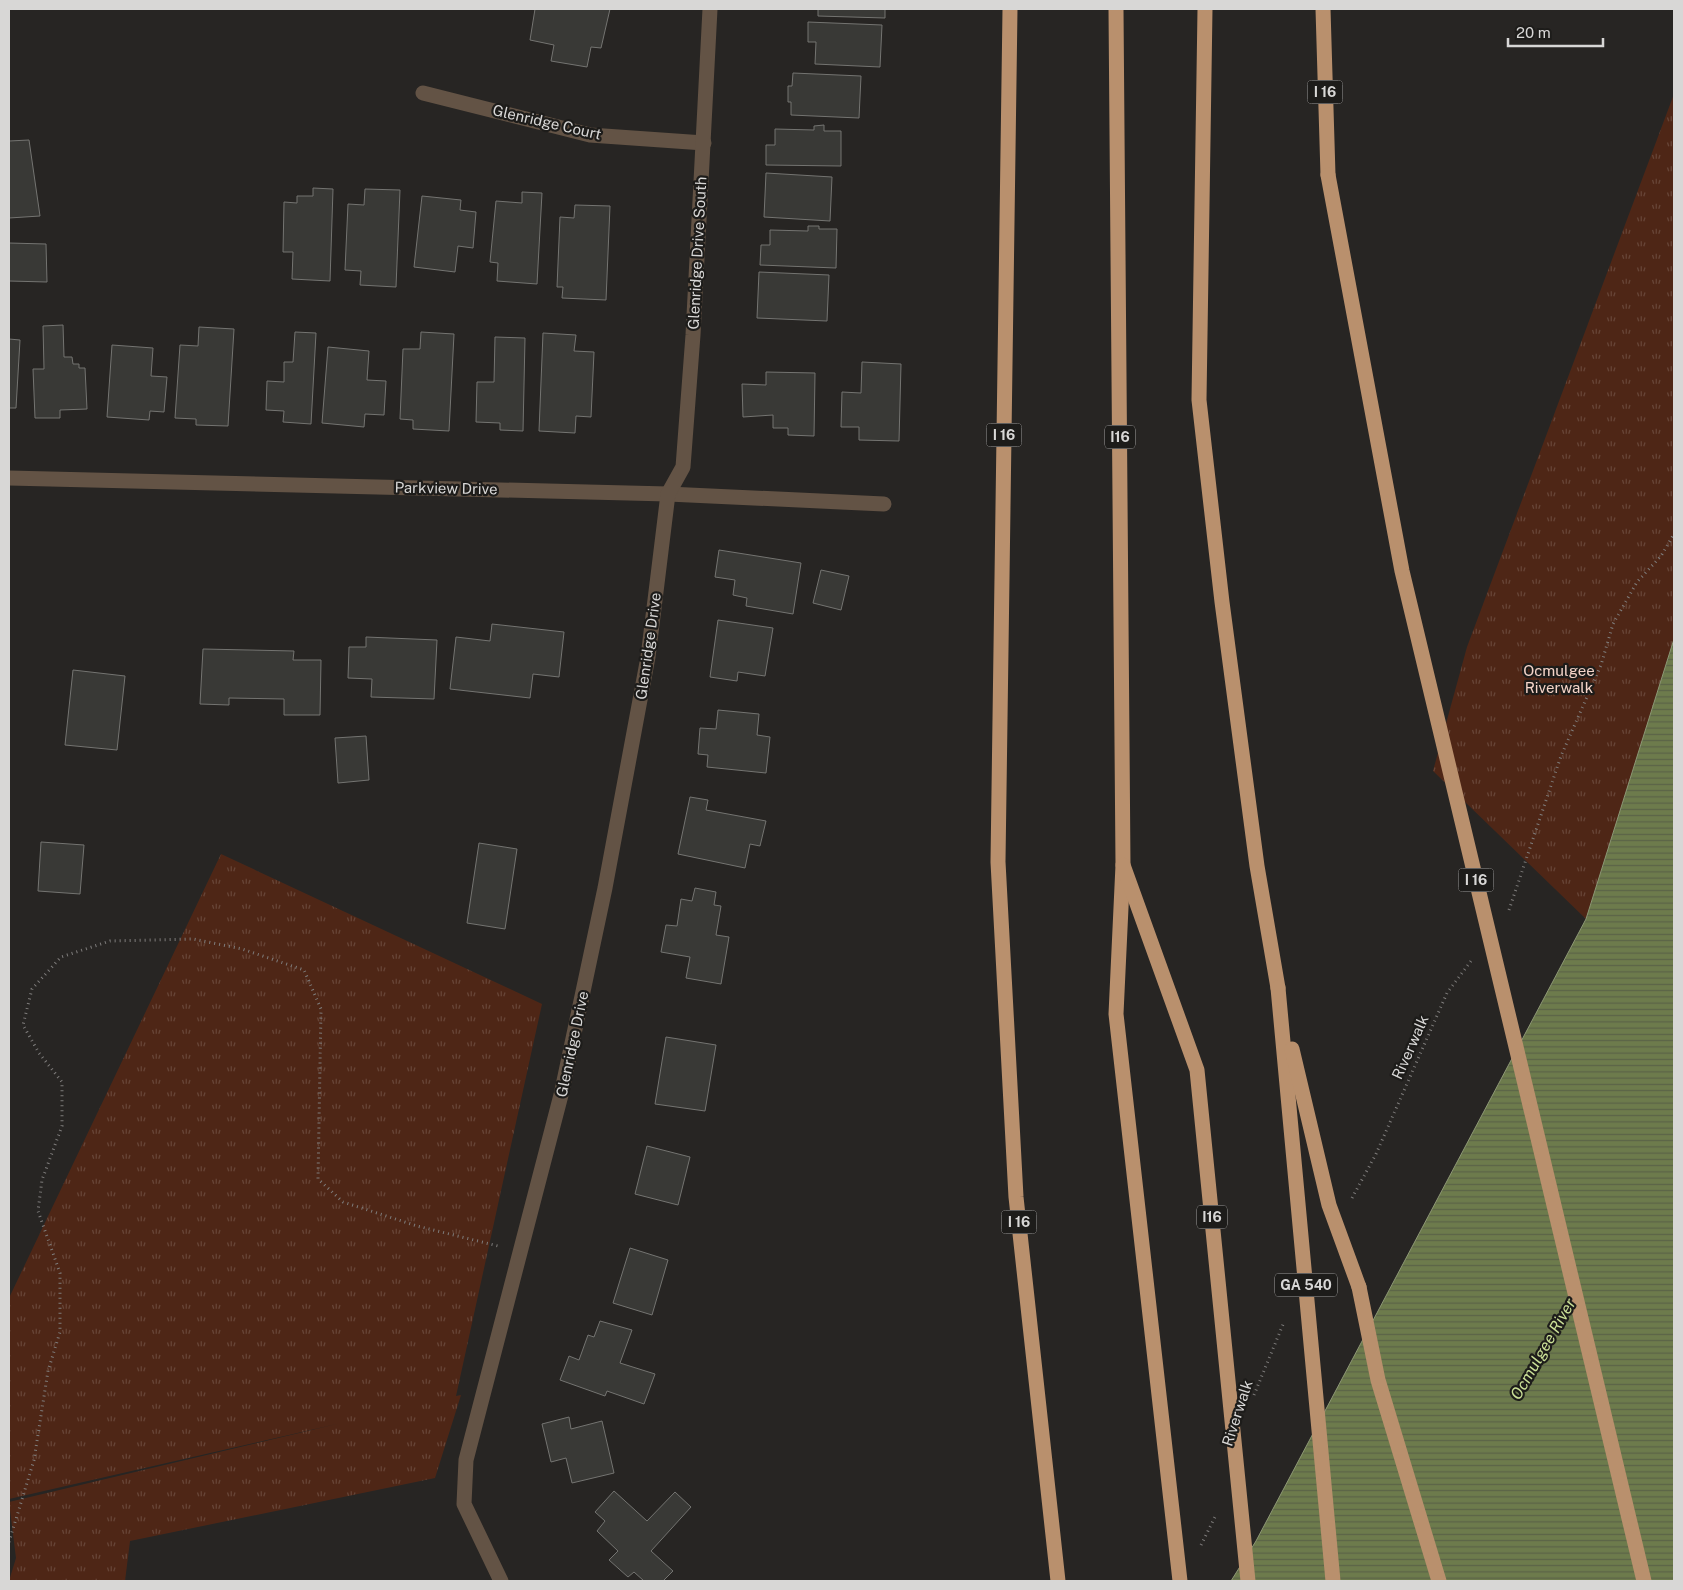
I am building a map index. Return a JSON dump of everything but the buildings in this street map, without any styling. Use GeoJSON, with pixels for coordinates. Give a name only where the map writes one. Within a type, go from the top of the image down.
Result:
{"type":"FeatureCollection","features":[{"type":"Feature","properties":{"kind":"highway","name":"I 16"},"geometry":{"type":"LineString","coordinates":[[1010,9],[998,862],[1016,1197],[1058,1581]]}},
{"type":"Feature","properties":{"kind":"highway","name":"I16"},"geometry":{"type":"LineString","coordinates":[[1116,9],[1123,865],[1197,1070],[1248,1581]]}},
{"type":"Feature","properties":{"kind":"highway"},"geometry":{"type":"LineString","coordinates":[[1205,9],[1199,400],[1222,602],[1258,866],[1278,988],[1329,1205],[1359,1288],[1378,1380],[1439,1581]]}},
{"type":"Feature","properties":{"kind":"highway","name":"I 16"},"geometry":{"type":"LineString","coordinates":[[1323,9],[1328,174],[1402,571],[1644,1581]]}},
{"type":"Feature","properties":{"kind":"highway"},"geometry":{"type":"LineString","coordinates":[[1123,865],[1116,1014],[1180,1581]]}},
{"type":"Feature","properties":{"kind":"highway","name":"GA 540"},"geometry":{"type":"LineString","coordinates":[[1278,988],[1333,1581]]}},
{"type":"Feature","properties":{"kind":"street","name":"Glenridge Drive South"},"geometry":{"type":"LineString","coordinates":[[668,494],[683,467],[704,143],[710,9]]}},
{"type":"Feature","properties":{"kind":"street","name":"Glenridge Court"},"geometry":{"type":"LineString","coordinates":[[423,93],[590,135],[704,143]]}},
{"type":"Feature","properties":{"kind":"street","name":"Parkview Drive"},"geometry":{"type":"LineString","coordinates":[[9,478],[668,494],[884,504]]}},
{"type":"Feature","properties":{"kind":"street","name":"Glenridge Drive"},"geometry":{"type":"LineString","coordinates":[[501,1581],[481,1543],[464,1504],[466,1460],[561,1095],[605,888],[648,657],[668,494]]}},
{"type":"Feature","properties":{"kind":"path"},"geometry":{"type":"LineString","coordinates":[[1506,914],[1512,906],[1561,756],[1601,665],[1614,624],[1637,582],[1661,556],[1674,534]]}},
{"type":"Feature","properties":{"kind":"path"},"geometry":{"type":"LineString","coordinates":[[9,1542],[34,1460],[48,1371],[60,1332],[60,1273],[38,1211],[42,1180],[62,1126],[62,1082],[39,1053],[23,1025],[32,989],[61,957],[110,941],[193,939],[242,949],[304,970],[321,1009],[318,1179],[343,1202],[417,1226],[520,1252]]}},
{"type":"Feature","properties":{"kind":"path","name":"Riverwalk"},"geometry":{"type":"LineString","coordinates":[[1348,1206],[1376,1154],[1447,993],[1476,954]]}},
{"type":"Feature","properties":{"kind":"path","name":"Riverwalk"},"geometry":{"type":"LineString","coordinates":[[1252,1402],[1288,1315]]}},
{"type":"Feature","properties":{"kind":"path"},"geometry":{"type":"LineString","coordinates":[[1199,1549],[1220,1506]]}},
{"type":"Feature","properties":{"kind":"green space","name":"Ocmulgee Riverwalk"},"geometry":{"type":"Polygon","coordinates":[[[1674,94],[1674,639],[1586,919],[1433,771],[1467,647],[1674,94]]]}},
{"type":"Feature","properties":{"kind":"green space"},"geometry":{"type":"Polygon","coordinates":[[[221,854],[542,1004],[456,1396],[461,1395],[435,1478],[130,1541],[125,1581],[9,1581],[16,1558],[9,1502],[341,1423],[9,1499],[9,1298],[221,854]]]}},
{"type":"Feature","properties":{"kind":"water","name":"Ocmulgee River"},"geometry":{"type":"Polygon","coordinates":[[[1674,639],[1674,1581],[1231,1581],[1256,1541],[1586,919],[1674,639]]]}}]}
